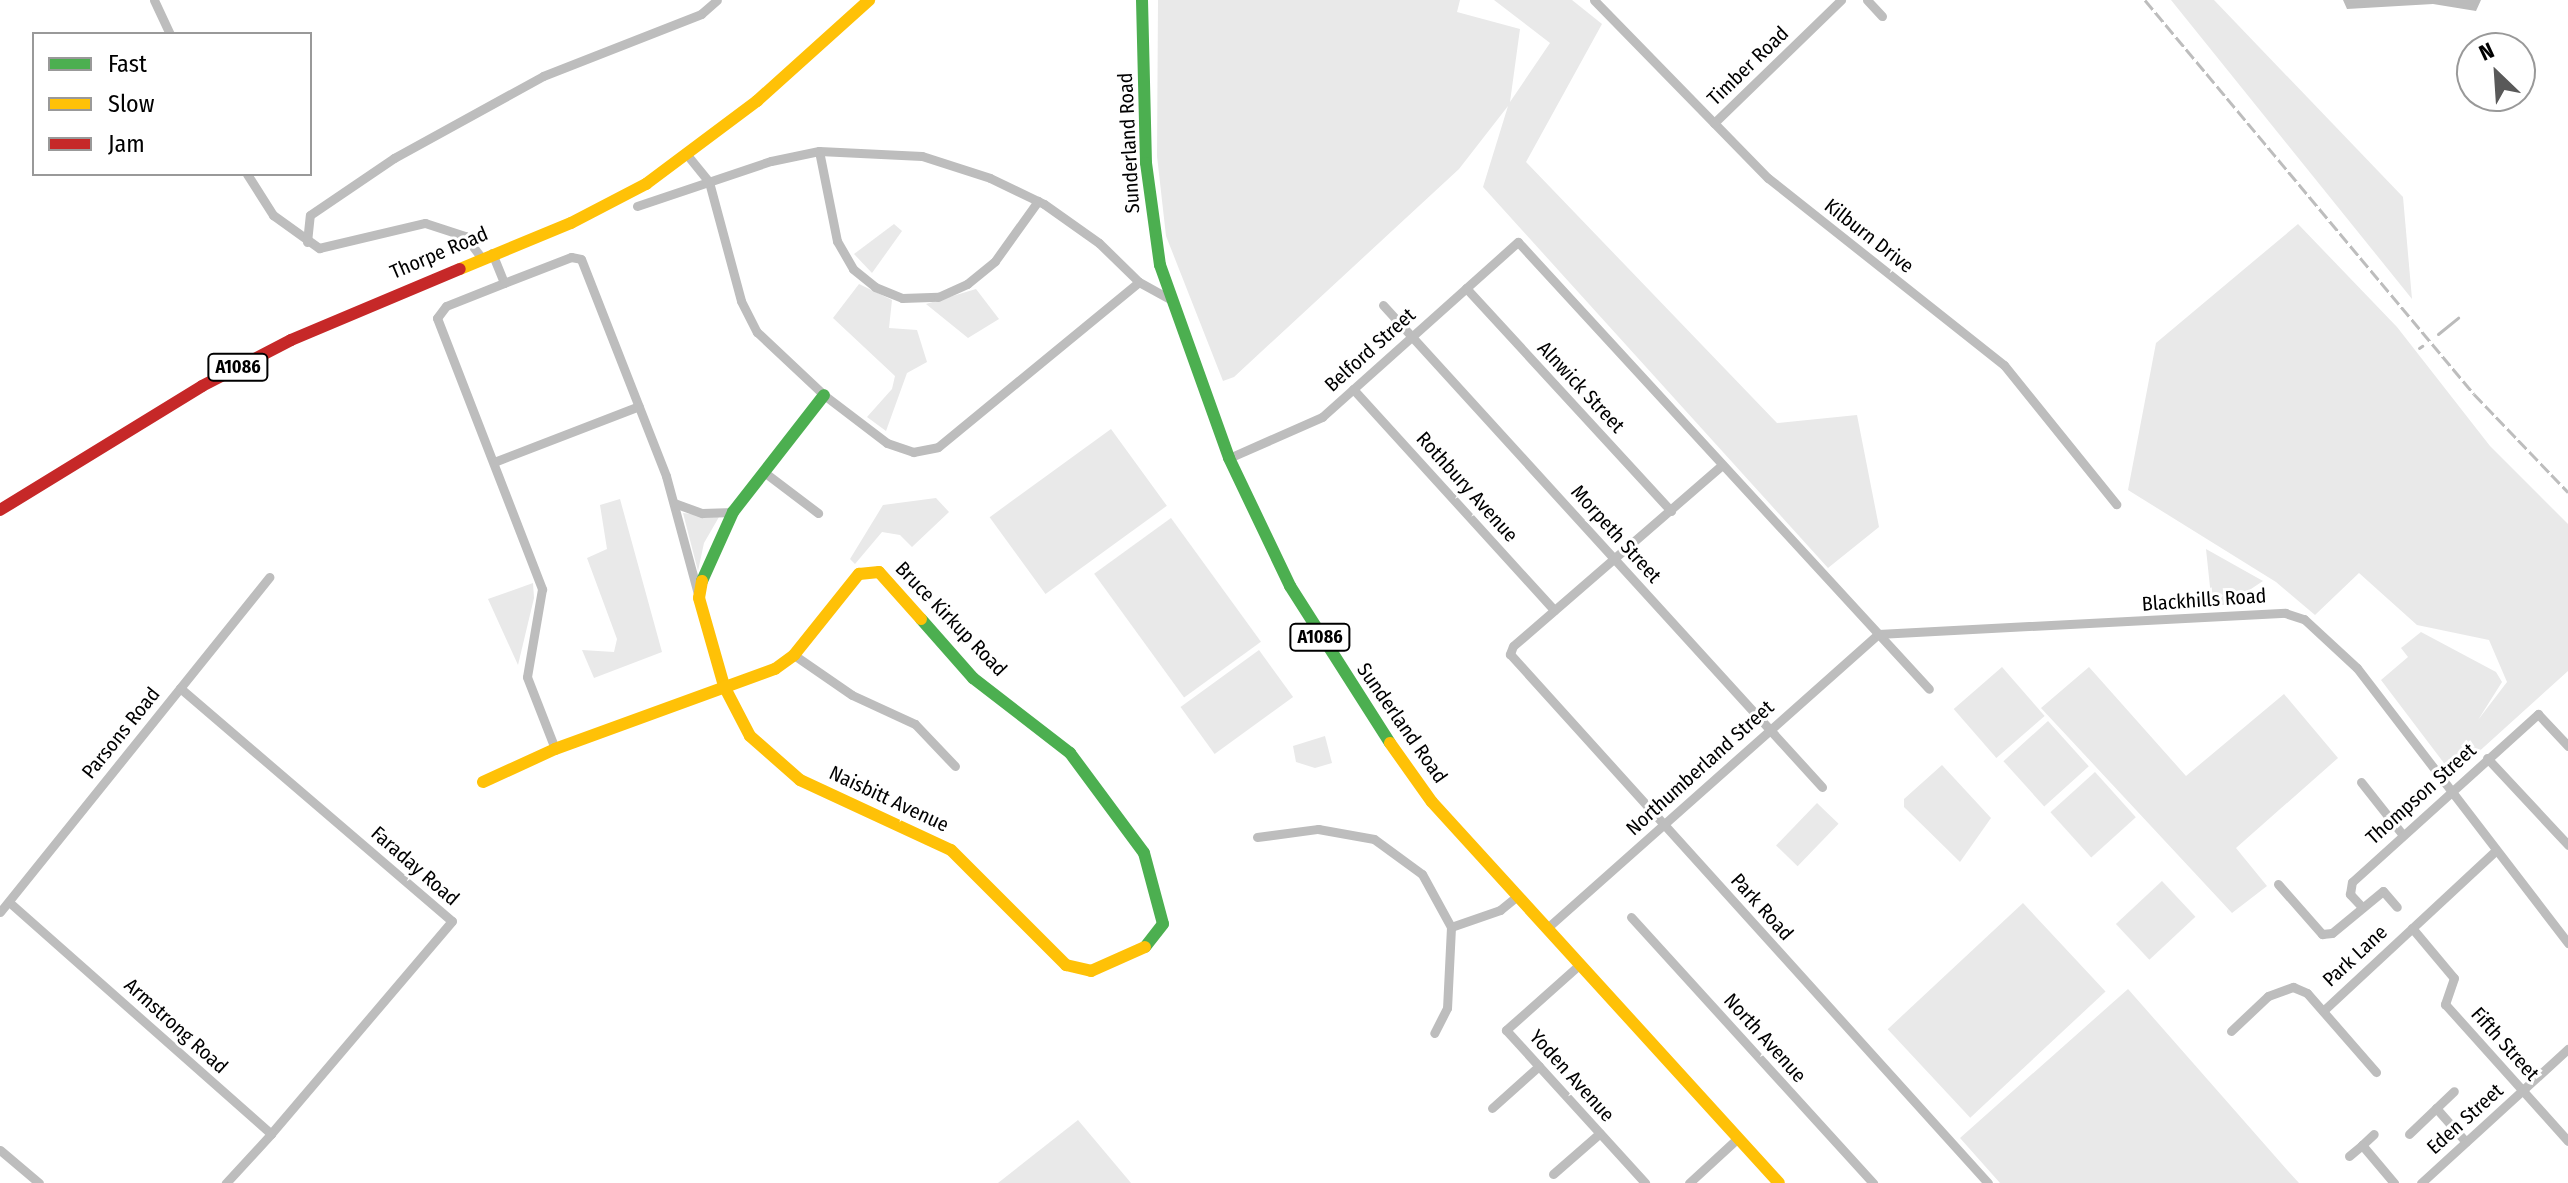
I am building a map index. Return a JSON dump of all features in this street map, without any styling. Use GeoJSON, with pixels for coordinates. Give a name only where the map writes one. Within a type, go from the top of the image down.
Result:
{"type":"FeatureCollection","features":[{"type":"Feature","properties":{"kind":"main road","name":"Thorpe Road"},"geometry":{"type":"LineString","coordinates":[[0,510],[202,386],[291,340],[487,254],[606,206],[688,156],[869,0]]}},
{"type":"Feature","properties":{"kind":"main road","name":"Sunderland Road"},"geometry":{"type":"LineString","coordinates":[[1142,0],[1147,174],[1171,300],[1229,458],[1290,586],[1406,770],[1516,897],[1779,1183]]}},
{"type":"Feature","properties":{"kind":"main road"},"geometry":{"type":"LineString","coordinates":[[724,686],[699,598],[714,540],[824,395]]}},
{"type":"Feature","properties":{"kind":"main road","name":"Bruce Kirkup Road"},"geometry":{"type":"LineString","coordinates":[[483,782],[555,749],[775,669],[794,655],[859,574],[879,572],[973,678],[1070,753],[1144,853],[1161,902],[1163,924]]}},
{"type":"Feature","properties":{"kind":"main road","name":"Naisbitt Avenue"},"geometry":{"type":"LineString","coordinates":[[724,686],[750,736],[800,780],[951,850],[1066,965],[1091,971],[1133,955],[1150,945],[1163,924]]}},
{"type":"Feature","properties":{"kind":"street"},"geometry":{"type":"LineString","coordinates":[[154,0],[169,32]]}},
{"type":"Feature","properties":{"kind":"street"},"geometry":{"type":"LineString","coordinates":[[307,242],[310,215],[394,158],[543,76],[701,14],[717,0]]}},
{"type":"Feature","properties":{"kind":"street","name":"Kilburn Drive"},"geometry":{"type":"LineString","coordinates":[[1594,0],[1768,178],[2004,365],[2116,504]]}},
{"type":"Feature","properties":{"kind":"street","name":"Timber Road"},"geometry":{"type":"LineString","coordinates":[[1714,123],[1841,0]]}},
{"type":"Feature","properties":{"kind":"street"},"geometry":{"type":"LineString","coordinates":[[1867,0],[1882,16]]}},
{"type":"Feature","properties":{"kind":"street"},"geometry":{"type":"LineString","coordinates":[[637,206],[819,151],[922,156],[990,178],[1038,201],[1099,243],[1139,282],[1171,300]]}},
{"type":"Feature","properties":{"kind":"street"},"geometry":{"type":"LineString","coordinates":[[819,151],[837,241],[853,269],[875,287],[902,298],[938,297],[967,284],[995,261],[1038,201]]}},
{"type":"Feature","properties":{"kind":"street"},"geometry":{"type":"LineString","coordinates":[[688,156],[709,182],[741,301],[757,332],[824,395],[887,443],[913,452],[938,447],[1139,282]]}},
{"type":"Feature","properties":{"kind":"street"},"geometry":{"type":"LineString","coordinates":[[248,176],[263,204],[307,242],[338,247],[425,223],[465,236],[487,254],[504,283]]}},
{"type":"Feature","properties":{"kind":"street","name":"Belford Street"},"geometry":{"type":"LineString","coordinates":[[1229,458],[1322,417],[1518,242],[1722,465]]}},
{"type":"Feature","properties":{"kind":"street"},"geometry":{"type":"LineString","coordinates":[[555,749],[527,677],[542,589],[437,318],[446,306],[571,257],[581,259],[674,503],[699,598]]}},
{"type":"Feature","properties":{"kind":"street","name":"Alnwick Street"},"geometry":{"type":"LineString","coordinates":[[1466,288],[1671,511]]}},
{"type":"Feature","properties":{"kind":"street","name":"Morpeth Street"},"geometry":{"type":"LineString","coordinates":[[1383,305],[1822,787]]}},
{"type":"Feature","properties":{"kind":"street","name":"Rothbury Avenue"},"geometry":{"type":"LineString","coordinates":[[1353,389],[1554,610]]}},
{"type":"Feature","properties":{"kind":"street"},"geometry":{"type":"LineString","coordinates":[[494,462],[639,406]]}},
{"type":"Feature","properties":{"kind":"street"},"geometry":{"type":"LineString","coordinates":[[1554,610],[1616,561],[1722,465],[1929,689]]}},
{"type":"Feature","properties":{"kind":"street"},"geometry":{"type":"LineString","coordinates":[[764,472],[818,513]]}},
{"type":"Feature","properties":{"kind":"street"},"geometry":{"type":"LineString","coordinates":[[674,503],[702,513],[733,512]]}},
{"type":"Feature","properties":{"kind":"street","name":"Parsons Road"},"geometry":{"type":"LineString","coordinates":[[0,912],[269,577]]}},
{"type":"Feature","properties":{"kind":"street","name":"Park Road"},"geometry":{"type":"LineString","coordinates":[[1554,610],[1510,654],[1988,1183]]}},
{"type":"Feature","properties":{"kind":"street","name":"Blackhills Road"},"geometry":{"type":"LineString","coordinates":[[1878,634],[2285,613],[2304,619],[2357,668],[2568,943]]}},
{"type":"Feature","properties":{"kind":"street","name":"Northumberland Street"},"geometry":{"type":"LineString","coordinates":[[1546,929],[1878,634]]}},
{"type":"Feature","properties":{"kind":"street"},"geometry":{"type":"LineString","coordinates":[[794,655],[852,695],[915,724],[955,766]]}},
{"type":"Feature","properties":{"kind":"street","name":"Faraday Road"},"geometry":{"type":"LineString","coordinates":[[180,688],[452,921],[271,1134]]}},
{"type":"Feature","properties":{"kind":"street","name":"Thompson Street"},"geometry":{"type":"LineString","coordinates":[[2362,907],[2350,894],[2352,882],[2538,714],[2568,746]]}},
{"type":"Feature","properties":{"kind":"street"},"geometry":{"type":"LineString","coordinates":[[2487,758],[2568,845]]}},
{"type":"Feature","properties":{"kind":"street"},"geometry":{"type":"LineString","coordinates":[[2361,782],[2402,834]]}},
{"type":"Feature","properties":{"kind":"street"},"geometry":{"type":"LineString","coordinates":[[1257,837],[1318,829],[1374,839],[1422,874],[1451,927],[1447,1008],[1434,1033]]}},
{"type":"Feature","properties":{"kind":"street","name":"Park Lane"},"geometry":{"type":"LineString","coordinates":[[2323,1011],[2496,850]]}},
{"type":"Feature","properties":{"kind":"street"},"geometry":{"type":"LineString","coordinates":[[2278,884],[2322,934],[2332,933],[2383,891],[2397,907]]}},
{"type":"Feature","properties":{"kind":"street"},"geometry":{"type":"LineString","coordinates":[[1451,927],[1500,910],[1516,897]]}},
{"type":"Feature","properties":{"kind":"street","name":"Armstrong Road"},"geometry":{"type":"LineString","coordinates":[[9,902],[271,1134]]}},
{"type":"Feature","properties":{"kind":"street","name":"North Avenue"},"geometry":{"type":"LineString","coordinates":[[1631,917],[1873,1183]]}},
{"type":"Feature","properties":{"kind":"street","name":"Fifth Street"},"geometry":{"type":"LineString","coordinates":[[2412,928],[2454,978],[2445,1004],[2568,1141]]}},
{"type":"Feature","properties":{"kind":"street","name":"Yoden Avenue"},"geometry":{"type":"LineString","coordinates":[[1579,965],[1506,1030],[1645,1183]]}},
{"type":"Feature","properties":{"kind":"street","name":"Park Lane"},"geometry":{"type":"LineString","coordinates":[[2231,1031],[2268,996],[2293,987],[2323,1011],[2376,1072]]}},
{"type":"Feature","properties":{"kind":"street","name":"Eden Street"},"geometry":{"type":"LineString","coordinates":[[2421,1183],[2568,1049]]}},
{"type":"Feature","properties":{"kind":"street"},"geometry":{"type":"LineString","coordinates":[[1492,1108],[1539,1066]]}},
{"type":"Feature","properties":{"kind":"street"},"geometry":{"type":"LineString","coordinates":[[2409,1134],[2454,1091]]}},
{"type":"Feature","properties":{"kind":"street"},"geometry":{"type":"LineString","coordinates":[[2436,1108],[2466,1142]]}},
{"type":"Feature","properties":{"kind":"street"},"geometry":{"type":"LineString","coordinates":[[1553,1174],[1600,1133]]}},
{"type":"Feature","properties":{"kind":"street"},"geometry":{"type":"LineString","coordinates":[[226,1183],[271,1134]]}},
{"type":"Feature","properties":{"kind":"street"},"geometry":{"type":"LineString","coordinates":[[2349,1156],[2374,1134]]}},
{"type":"Feature","properties":{"kind":"street"},"geometry":{"type":"LineString","coordinates":[[1689,1183],[1738,1138]]}},
{"type":"Feature","properties":{"kind":"street"},"geometry":{"type":"LineString","coordinates":[[2362,1145],[2394,1183]]}},
{"type":"Feature","properties":{"kind":"street"},"geometry":{"type":"LineString","coordinates":[[0,1150],[39,1183]]}},
{"type":"Feature","properties":{"kind":"shaded area"},"geometry":{"type":"Polygon","coordinates":[[[1158,0],[1460,0],[1457,12],[1520,29],[1510,102],[1550,43],[1494,0],[1572,0],[1602,24],[1526,162],[1777,423],[1857,415],[1879,527],[1828,568],[1483,187],[1508,106],[1459,169],[1234,377],[1223,381],[1166,236],[1157,156],[1158,0]]]}},
{"type":"Feature","properties":{"kind":"shaded area"},"geometry":{"type":"Polygon","coordinates":[[[2171,0],[2214,0],[2403,197],[2412,299],[2171,0]]]}},
{"type":"Feature","properties":{"kind":"shaded area"},"geometry":{"type":"Polygon","coordinates":[[[2343,0],[2481,0],[2476,11],[2433,4],[2347,9],[2343,0]]]}},
{"type":"Feature","properties":{"kind":"shaded area"},"geometry":{"type":"Polygon","coordinates":[[[894,224],[902,231],[872,273],[854,254],[894,224]]]}},
{"type":"Feature","properties":{"kind":"shaded area"},"geometry":{"type":"Polygon","coordinates":[[[2298,224],[2397,327],[2490,446],[2568,524],[2568,671],[2453,775],[2381,680],[2408,657],[2401,648],[2421,632],[2496,672],[2502,682],[2478,720],[2507,682],[2489,640],[2417,625],[2359,573],[2315,615],[2276,582],[2128,490],[2156,343],[2298,224]]]}},
{"type":"Feature","properties":{"kind":"shaded area"},"geometry":{"type":"Polygon","coordinates":[[[859,284],[892,300],[889,328],[917,330],[927,362],[907,373],[886,431],[867,417],[892,389],[895,376],[833,318],[859,284]]]}},
{"type":"Feature","properties":{"kind":"shaded area"},"geometry":{"type":"Polygon","coordinates":[[[976,289],[999,319],[968,338],[926,304],[976,289]]]}},
{"type":"Feature","properties":{"kind":"shaded area"},"geometry":{"type":"Polygon","coordinates":[[[1111,429],[1167,506],[1045,594],[990,517],[1111,429]]]}},
{"type":"Feature","properties":{"kind":"shaded area"},"geometry":{"type":"Polygon","coordinates":[[[936,498],[949,512],[912,547],[900,535],[882,532],[855,564],[850,559],[883,505],[936,498]]]}},
{"type":"Feature","properties":{"kind":"shaded area"},"geometry":{"type":"Polygon","coordinates":[[[620,499],[662,652],[594,678],[582,650],[614,652],[617,639],[587,558],[607,549],[600,505],[620,499]]]}},
{"type":"Feature","properties":{"kind":"shaded area"},"geometry":{"type":"Polygon","coordinates":[[[683,513],[719,517],[704,543],[698,571],[683,513]]]}},
{"type":"Feature","properties":{"kind":"shaded area"},"geometry":{"type":"Polygon","coordinates":[[[1171,518],[1261,642],[1184,698],[1094,574],[1171,518]]]}},
{"type":"Feature","properties":{"kind":"shaded area"},"geometry":{"type":"Polygon","coordinates":[[[2206,549],[2263,581],[2248,591],[2257,602],[2212,606],[2206,549]]]}},
{"type":"Feature","properties":{"kind":"shaded area"},"geometry":{"type":"Polygon","coordinates":[[[533,583],[534,598],[518,665],[488,599],[533,583]]]}},
{"type":"Feature","properties":{"kind":"shaded area"},"geometry":{"type":"Polygon","coordinates":[[[1259,650],[1293,697],[1215,754],[1181,707],[1259,650]]]}},
{"type":"Feature","properties":{"kind":"shaded area"},"geometry":{"type":"Polygon","coordinates":[[[2002,667],[2045,716],[1996,758],[1954,709],[2002,667]]]}},
{"type":"Feature","properties":{"kind":"shaded area"},"geometry":{"type":"Polygon","coordinates":[[[2089,667],[2186,776],[2284,694],[2338,758],[2236,848],[2267,886],[2232,913],[2041,708],[2089,667]]]}},
{"type":"Feature","properties":{"kind":"shaded area"},"geometry":{"type":"Polygon","coordinates":[[[2048,721],[2089,766],[2044,806],[2003,761],[2048,721]]]}},
{"type":"Feature","properties":{"kind":"shaded area"},"geometry":{"type":"Polygon","coordinates":[[[1325,736],[1332,763],[1315,768],[1296,762],[1293,746],[1325,736]]]}},
{"type":"Feature","properties":{"kind":"shaded area"},"geometry":{"type":"Polygon","coordinates":[[[1942,765],[1991,818],[1960,862],[1904,807],[1904,799],[1942,765]]]}},
{"type":"Feature","properties":{"kind":"shaded area"},"geometry":{"type":"Polygon","coordinates":[[[2095,772],[2136,817],[2091,857],[2050,812],[2095,772]]]}},
{"type":"Feature","properties":{"kind":"shaded area"},"geometry":{"type":"Polygon","coordinates":[[[1817,803],[1839,824],[1798,866],[1776,845],[1817,803]]]}},
{"type":"Feature","properties":{"kind":"shaded area"},"geometry":{"type":"Polygon","coordinates":[[[2162,881],[2195,917],[2149,960],[2116,924],[2162,881]]]}},
{"type":"Feature","properties":{"kind":"shaded area"},"geometry":{"type":"Polygon","coordinates":[[[2023,903],[2106,991],[1970,1118],[1888,1029],[2023,903]]]}},
{"type":"Feature","properties":{"kind":"shaded area"},"geometry":{"type":"Polygon","coordinates":[[[2128,989],[2299,1183],[2000,1183],[1960,1138],[2128,989]]]}},
{"type":"Feature","properties":{"kind":"shaded area"},"geometry":{"type":"Polygon","coordinates":[[[1078,1120],[1131,1183],[998,1183],[1078,1120]]]}},
{"type":"Feature","properties":{"kind":"waterway"},"geometry":{"type":"LineString","coordinates":[[2438,334],[2458,318]]}},
{"type":"Feature","properties":{"kind":"railway"},"geometry":{"type":"LineString","coordinates":[[2145,0],[2474,394],[2568,492]]}},
{"type":"Feature","properties":{"kind":"traffic: fast"},"geometry":{"type":"LineString","coordinates":[[1142,0],[1146,163],[1160,265],[1229,458],[1290,586],[1390,743]]}},
{"type":"Feature","properties":{"kind":"traffic: fast"},"geometry":{"type":"LineString","coordinates":[[702,581],[733,512],[824,395]]}},
{"type":"Feature","properties":{"kind":"traffic: fast"},"geometry":{"type":"LineString","coordinates":[[921,619],[973,678],[1070,753],[1144,853],[1163,924],[1145,947]]}},
{"type":"Feature","properties":{"kind":"traffic: slow"},"geometry":{"type":"LineString","coordinates":[[460,269],[571,223],[646,184],[757,101],[869,0]]}},
{"type":"Feature","properties":{"kind":"traffic: slow"},"geometry":{"type":"LineString","coordinates":[[483,782],[555,749],[775,669],[794,655],[859,574],[879,572],[921,619]]}},
{"type":"Feature","properties":{"kind":"traffic: slow"},"geometry":{"type":"LineString","coordinates":[[702,581],[699,598],[724,686],[750,736],[800,780],[951,850],[1066,965],[1091,971],[1145,947]]}},
{"type":"Feature","properties":{"kind":"traffic: slow"},"geometry":{"type":"LineString","coordinates":[[1390,743],[1432,802],[1779,1183]]}},
{"type":"Feature","properties":{"kind":"traffic: jam"},"geometry":{"type":"LineString","coordinates":[[0,510],[202,386],[291,340],[460,269]]}}]}
